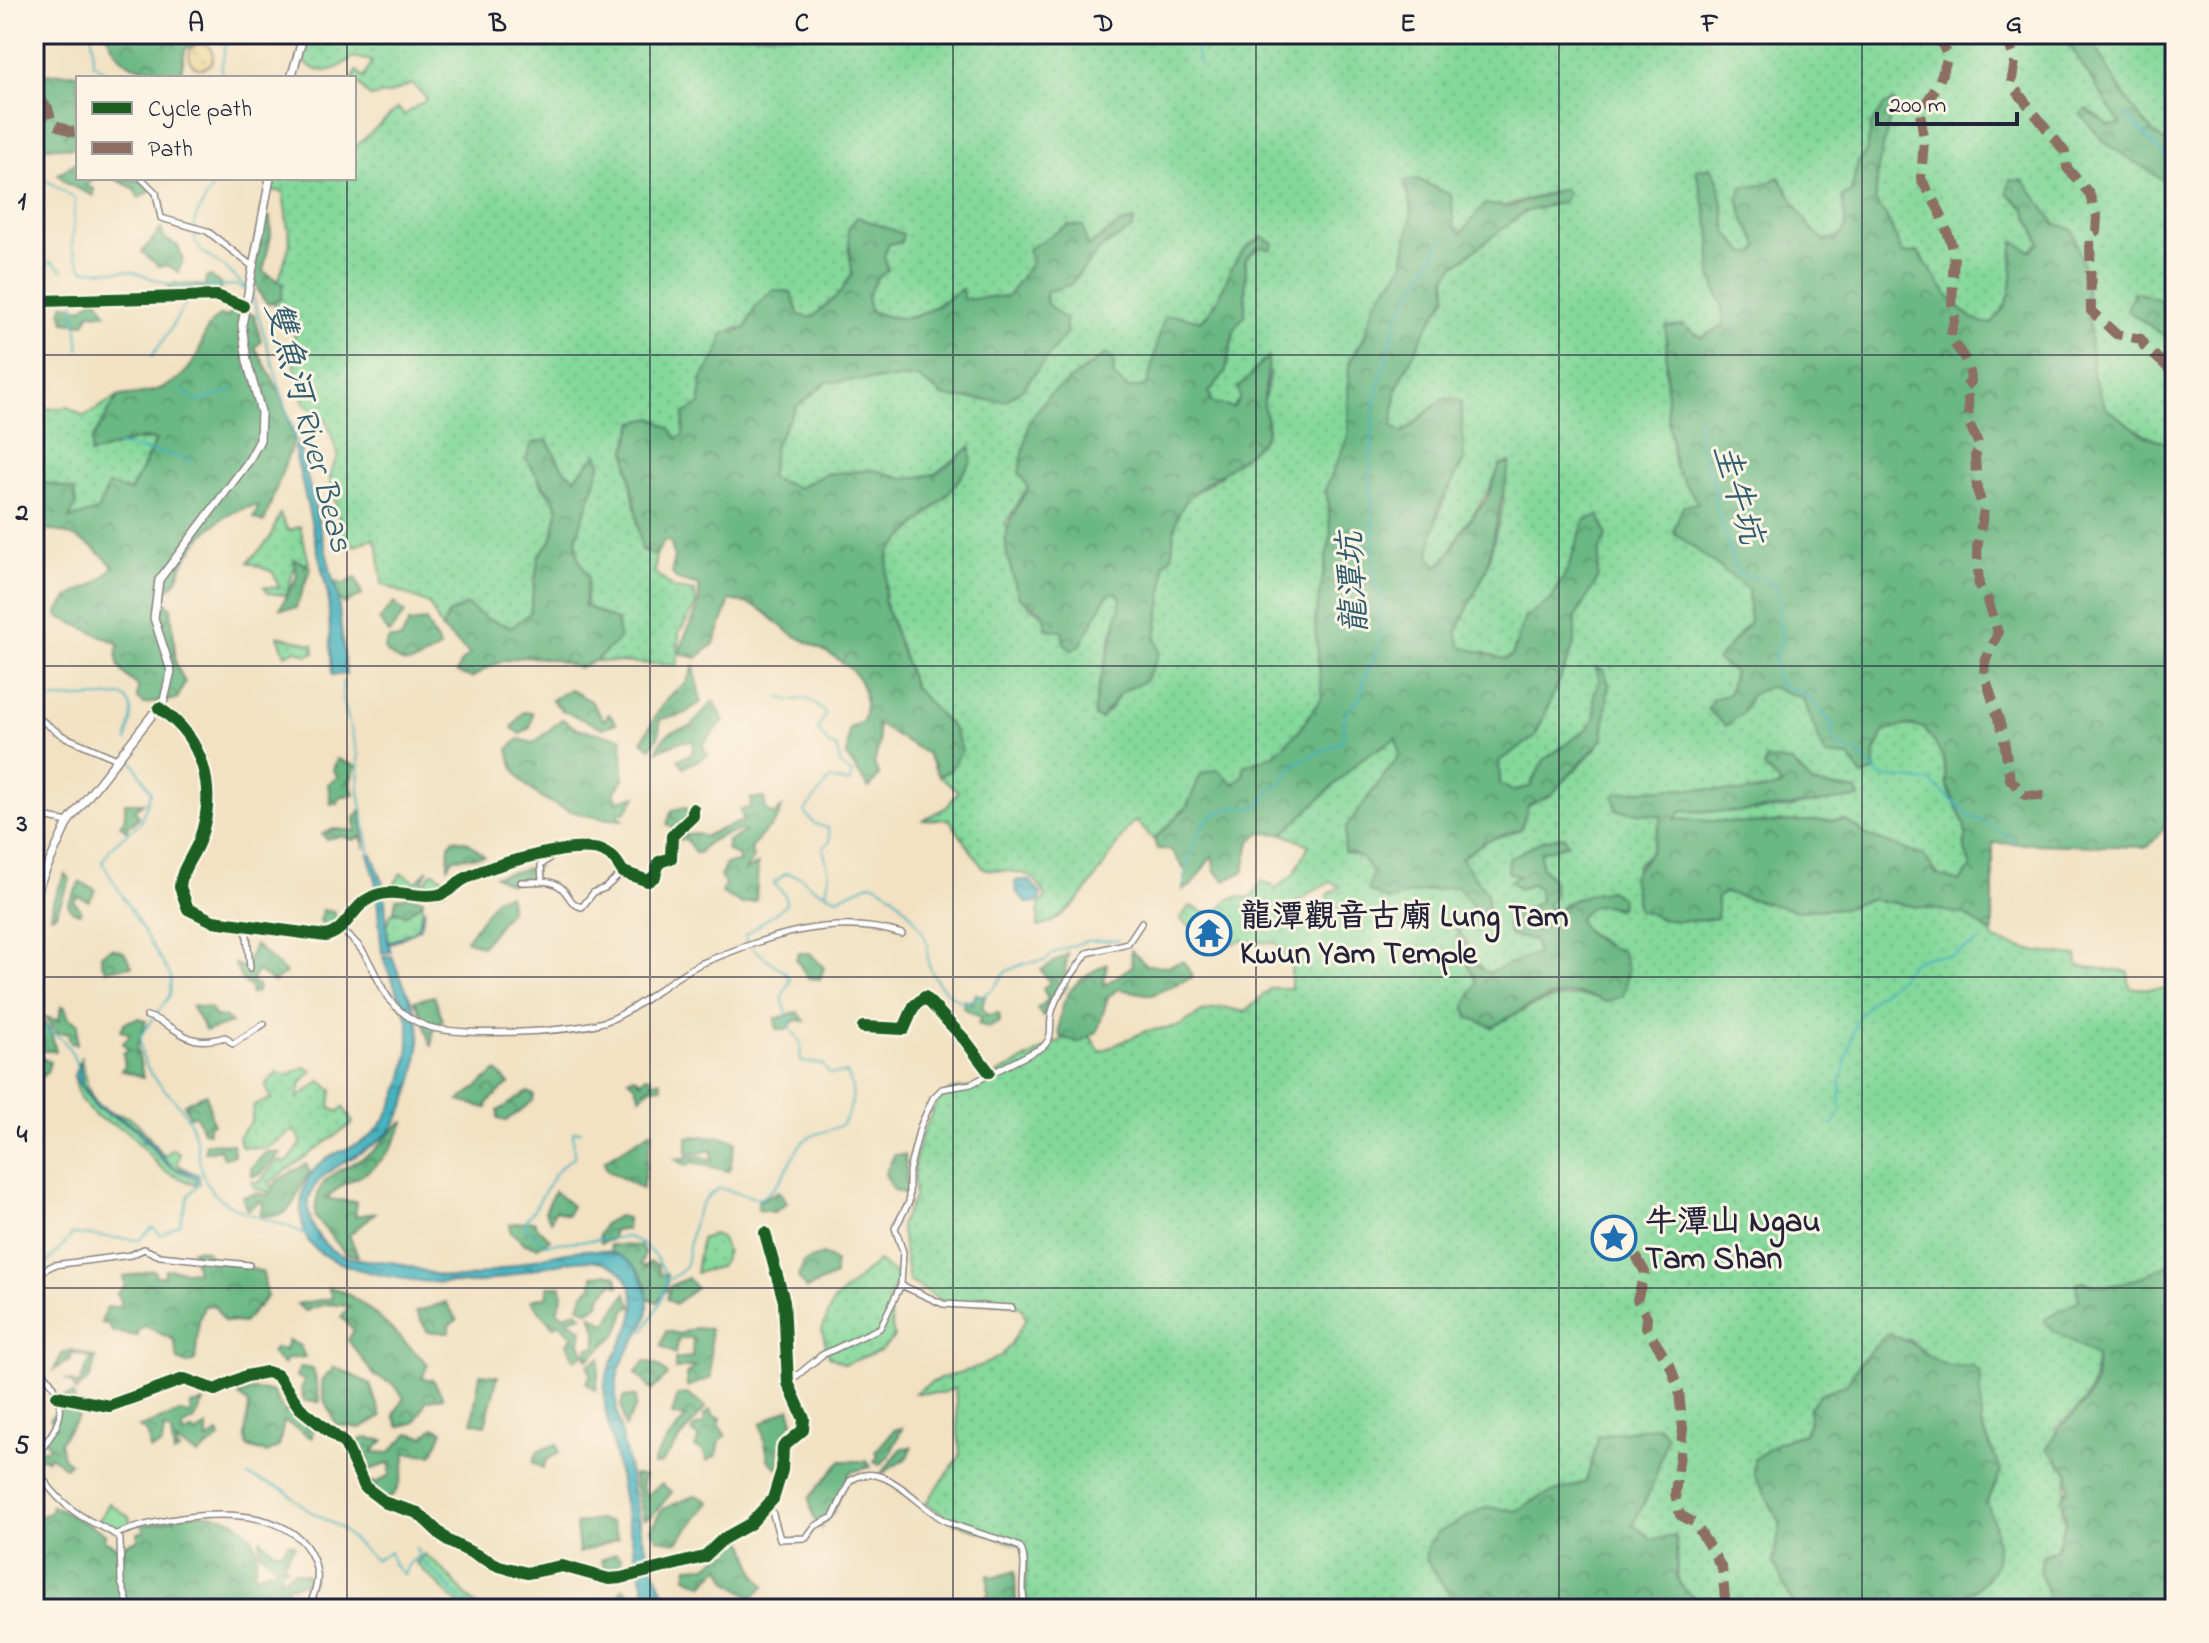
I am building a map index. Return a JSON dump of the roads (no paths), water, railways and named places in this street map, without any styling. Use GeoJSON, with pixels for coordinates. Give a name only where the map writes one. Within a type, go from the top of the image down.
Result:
{"type":"FeatureCollection","features":[{"type":"Feature","properties":{"kind":"main road"},"geometry":{"type":"LineString","coordinates":[[292,76],[304,34]]}},
{"type":"Feature","properties":{"kind":"main road"},"geometry":{"type":"LineString","coordinates":[[34,896],[68,822],[159,708],[171,676],[154,618],[159,580],[250,459],[261,435],[260,409],[243,343],[244,303],[270,180]]}},
{"type":"Feature","properties":{"kind":"street"},"geometry":{"type":"LineString","coordinates":[[143,180],[156,193],[161,218],[200,228],[252,266]]}},
{"type":"Feature","properties":{"kind":"street"},"geometry":{"type":"LineString","coordinates":[[34,292],[42,301],[217,296],[244,303]]}},
{"type":"Feature","properties":{"kind":"street"},"geometry":{"type":"LineString","coordinates":[[159,708],[191,735],[207,784],[202,832],[180,878],[183,900],[197,916],[316,936],[340,930],[356,907],[386,892],[440,895],[468,877],[555,853],[597,850],[617,861],[623,872],[652,879],[659,862],[671,858],[672,836],[693,816],[693,809]]}},
{"type":"Feature","properties":{"kind":"street"},"geometry":{"type":"LineString","coordinates":[[34,715],[63,736],[118,760]]}},
{"type":"Feature","properties":{"kind":"street"},"geometry":{"type":"LineString","coordinates":[[34,807],[38,816],[68,822]]}},
{"type":"Feature","properties":{"kind":"street"},"geometry":{"type":"LineString","coordinates":[[542,881],[541,865],[555,853]]}},
{"type":"Feature","properties":{"kind":"street"},"geometry":{"type":"LineString","coordinates":[[521,882],[542,881],[561,887],[573,904],[582,907],[594,892],[605,888],[623,872]]}},
{"type":"Feature","properties":{"kind":"street"},"geometry":{"type":"LineString","coordinates":[[788,1383],[832,1349],[880,1328],[901,1285],[903,1252],[895,1228],[909,1202],[909,1171],[920,1127],[933,1098],[942,1089],[971,1084],[1049,1042],[1053,1029],[1050,1015],[1061,990],[1077,973],[1087,953],[1128,943],[1142,922]]}},
{"type":"Feature","properties":{"kind":"street"},"geometry":{"type":"LineString","coordinates":[[340,930],[373,963],[387,996],[403,1013],[427,1026],[541,1030],[608,1021],[632,1010],[684,972],[753,945],[841,923],[902,934]]}},
{"type":"Feature","properties":{"kind":"street"},"geometry":{"type":"LineString","coordinates":[[246,925],[250,968]]}},
{"type":"Feature","properties":{"kind":"street"},"geometry":{"type":"LineString","coordinates":[[863,1027],[904,1029],[914,1006],[925,997],[989,1072]]}},
{"type":"Feature","properties":{"kind":"street"},"geometry":{"type":"LineString","coordinates":[[148,1016],[161,1020],[192,1041],[208,1042],[225,1037],[233,1044],[264,1024]]}},
{"type":"Feature","properties":{"kind":"street"},"geometry":{"type":"LineString","coordinates":[[57,1396],[109,1406],[184,1379],[215,1390],[235,1379],[271,1373],[281,1379],[300,1408],[345,1444],[365,1487],[386,1503],[418,1513],[448,1541],[513,1571],[562,1566],[615,1579],[704,1557],[770,1504],[782,1470],[781,1449],[804,1427],[788,1383],[784,1301],[765,1233]]}},
{"type":"Feature","properties":{"kind":"street"},"geometry":{"type":"LineString","coordinates":[[34,1275],[54,1265],[107,1259],[147,1248],[160,1256],[249,1265]]}},
{"type":"Feature","properties":{"kind":"street"},"geometry":{"type":"LineString","coordinates":[[901,1285],[943,1304],[1012,1308]]}},
{"type":"Feature","properties":{"kind":"street"},"geometry":{"type":"LineString","coordinates":[[34,1363],[57,1396],[59,1423],[37,1457],[39,1468],[72,1509],[116,1534],[122,1541],[121,1578],[130,1609]]}},
{"type":"Feature","properties":{"kind":"street"},"geometry":{"type":"LineString","coordinates":[[770,1504],[780,1539],[801,1540],[808,1537],[815,1526],[833,1517],[850,1481],[865,1474],[882,1478],[912,1495],[925,1509],[944,1520],[980,1536],[1020,1547],[1024,1554],[1023,1599],[1027,1609]]}},
{"type":"Feature","properties":{"kind":"street"},"geometry":{"type":"LineString","coordinates":[[116,1534],[183,1515],[222,1513],[274,1524],[309,1550],[317,1578],[309,1609]]}},
{"type":"Feature","properties":{"kind":"water"},"geometry":{"type":"Polygon","coordinates":[[[299,445],[338,599],[346,674],[332,675],[328,595],[294,448],[299,445]]]}},
{"type":"Feature","properties":{"kind":"water"},"geometry":{"type":"Polygon","coordinates":[[[368,854],[372,854],[384,885],[388,943],[414,931],[389,945],[391,952],[382,953],[375,877],[368,854]]]}},
{"type":"Feature","properties":{"kind":"water"},"geometry":{"type":"Polygon","coordinates":[[[1015,881],[1030,881],[1041,894],[1039,902],[1026,903],[1016,891],[1015,881]]]}},
{"type":"Feature","properties":{"kind":"water"},"geometry":{"type":"Polygon","coordinates":[[[425,908],[421,927],[416,930],[425,908]]]}},
{"type":"Feature","properties":{"kind":"water"},"geometry":{"type":"Polygon","coordinates":[[[392,956],[418,1020],[419,1042],[412,1084],[402,1111],[388,1133],[320,1180],[311,1193],[308,1208],[313,1226],[327,1246],[345,1256],[398,1263],[451,1278],[481,1275],[560,1253],[586,1250],[610,1252],[629,1262],[643,1281],[648,1307],[643,1327],[619,1371],[617,1412],[643,1539],[670,1609],[650,1609],[606,1411],[604,1393],[608,1373],[628,1331],[634,1310],[631,1287],[622,1273],[594,1260],[545,1266],[482,1282],[415,1280],[360,1270],[336,1261],[318,1251],[307,1238],[301,1203],[314,1170],[333,1155],[370,1136],[387,1115],[400,1087],[409,1031],[406,1012],[383,957],[392,956]]]}},
{"type":"Feature","properties":{"kind":"water"},"geometry":{"type":"Polygon","coordinates":[[[79,1061],[82,1084],[96,1104],[138,1128],[172,1167],[198,1174],[200,1184],[198,1179],[167,1165],[146,1142],[142,1142],[144,1140],[135,1128],[95,1107],[74,1076],[79,1061]]]}},
{"type":"Feature","properties":{"kind":"waterway"},"geometry":{"type":"LineString","coordinates":[[92,34],[93,63],[107,76]]}},
{"type":"Feature","properties":{"kind":"waterway"},"geometry":{"type":"LineString","coordinates":[[220,76],[227,34]]}},
{"type":"Feature","properties":{"kind":"waterway"},"geometry":{"type":"LineString","coordinates":[[1191,34],[1200,65]]}},
{"type":"Feature","properties":{"kind":"waterway"},"geometry":{"type":"LineString","coordinates":[[2126,114],[2175,167]]}},
{"type":"Feature","properties":{"kind":"waterway","name":"雙魚河 River Beas"},"geometry":{"type":"LineString","coordinates":[[34,172],[75,199],[72,248],[83,270],[131,271],[182,289],[236,285],[247,290]]}},
{"type":"Feature","properties":{"kind":"waterway"},"geometry":{"type":"LineString","coordinates":[[216,180],[195,219],[195,241],[201,251],[226,268],[247,289]]}},
{"type":"Feature","properties":{"kind":"waterway","name":"龍潭坑"},"geometry":{"type":"LineString","coordinates":[[1183,887],[1190,855],[1204,824],[1221,811],[1255,807],[1271,787],[1280,785],[1294,764],[1343,740],[1345,714],[1361,696],[1364,679],[1380,645],[1379,621],[1384,601],[1375,585],[1370,464],[1375,400],[1398,316],[1443,239]]}},
{"type":"Feature","properties":{"kind":"waterway"},"geometry":{"type":"LineString","coordinates":[[34,270],[51,262],[63,270]]}},
{"type":"Feature","properties":{"kind":"waterway"},"geometry":{"type":"LineString","coordinates":[[73,288],[79,349]]}},
{"type":"Feature","properties":{"kind":"waterway"},"geometry":{"type":"LineString","coordinates":[[152,357],[196,289]]}},
{"type":"Feature","properties":{"kind":"waterway","name":"雙魚河 River Beas"},"geometry":{"type":"LineString","coordinates":[[252,294],[297,445]]}},
{"type":"Feature","properties":{"kind":"waterway"},"geometry":{"type":"LineString","coordinates":[[182,390],[198,402],[233,390]]}},
{"type":"Feature","properties":{"kind":"waterway","name":"圭牛坑"},"geometry":{"type":"LineString","coordinates":[[1698,418],[1700,447],[1715,485],[1715,503],[1738,574],[1763,578],[1774,585],[1781,602],[1778,618],[1782,640],[1774,657],[1777,683],[1808,696],[1833,725],[1831,732],[1839,747],[1859,753],[1880,776],[1931,782],[1971,817],[1991,825],[2014,841]]}},
{"type":"Feature","properties":{"kind":"waterway"},"geometry":{"type":"LineString","coordinates":[[34,436],[40,432]]}},
{"type":"Feature","properties":{"kind":"waterway"},"geometry":{"type":"LineString","coordinates":[[118,445],[186,458],[191,462]]}},
{"type":"Feature","properties":{"kind":"waterway","name":"雙魚河 River Beas"},"geometry":{"type":"LineString","coordinates":[[343,681],[342,697],[358,755],[359,792],[370,856]]}},
{"type":"Feature","properties":{"kind":"waterway"},"geometry":{"type":"LineString","coordinates":[[34,700],[123,696],[132,711],[127,741]]}},
{"type":"Feature","properties":{"kind":"waterway"},"geometry":{"type":"LineString","coordinates":[[779,697],[791,701],[806,698],[824,711],[825,716],[818,729],[828,744],[837,748],[841,766],[852,773],[849,783],[830,779],[804,812],[815,824],[828,828],[830,841],[823,848],[829,873],[826,894]]}},
{"type":"Feature","properties":{"kind":"waterway"},"geometry":{"type":"LineString","coordinates":[[128,753],[151,792],[140,823],[112,846],[102,862],[171,977],[170,995],[141,1035],[144,1061],[188,1118],[196,1138],[201,1170],[210,1189],[239,1210],[307,1235]]}},
{"type":"Feature","properties":{"kind":"waterway"},"geometry":{"type":"LineString","coordinates":[[746,943],[745,935],[786,905],[785,895],[774,883],[786,873],[801,877],[812,887],[837,898],[872,883],[888,892],[905,907],[923,934],[928,945],[930,968],[937,981],[964,1003],[991,991],[1007,971],[1023,964],[1046,960],[1055,952],[1086,941],[1119,940]]}},
{"type":"Feature","properties":{"kind":"waterway"},"geometry":{"type":"LineString","coordinates":[[1832,1127],[1840,1115],[1841,1079],[1857,1019],[1873,999],[1900,978],[1912,962],[1928,956],[1951,956],[1978,942]]}},
{"type":"Feature","properties":{"kind":"waterway"},"geometry":{"type":"LineString","coordinates":[[644,1331],[660,1303],[667,1281],[682,1271],[686,1264],[694,1221],[710,1194],[720,1188],[759,1199],[779,1182],[801,1144],[814,1135],[841,1125],[851,1107],[852,1086],[847,1073],[830,1074],[822,1064],[801,1062],[800,1041],[791,1029],[782,997],[790,980],[786,973],[751,947]]}},
{"type":"Feature","properties":{"kind":"waterway"},"geometry":{"type":"LineString","coordinates":[[34,1027],[50,1031],[62,1039],[77,1066]]}},
{"type":"Feature","properties":{"kind":"waterway"},"geometry":{"type":"LineString","coordinates":[[581,1131],[573,1132],[574,1157],[558,1170],[526,1220],[526,1228],[545,1244],[628,1237],[652,1254],[666,1279]]}},
{"type":"Feature","properties":{"kind":"waterway"},"geometry":{"type":"LineString","coordinates":[[48,1262],[73,1234],[139,1240],[153,1227],[161,1235],[180,1224],[189,1195],[199,1183],[197,1177]]}},
{"type":"Feature","properties":{"kind":"waterway"},"geometry":{"type":"LineString","coordinates":[[248,1476],[285,1490],[306,1509],[339,1527],[375,1560],[390,1551],[393,1564],[404,1575],[408,1565],[418,1556]]}},
{"type":"Feature","properties":{"kind":"waterway"},"geometry":{"type":"LineString","coordinates":[[416,1548],[423,1562],[471,1609]]}},
{"type":"Feature","properties":{"kind":"place","name":"龍潭觀音古廟 Lung Tam Kwun Yam Temple"},"geometry":{"type":"Point","coordinates":[1209,933]}},
{"type":"Feature","properties":{"kind":"place","name":"牛潭山 Ngau Tam Shan"},"geometry":{"type":"Point","coordinates":[1614,1238]}}]}
